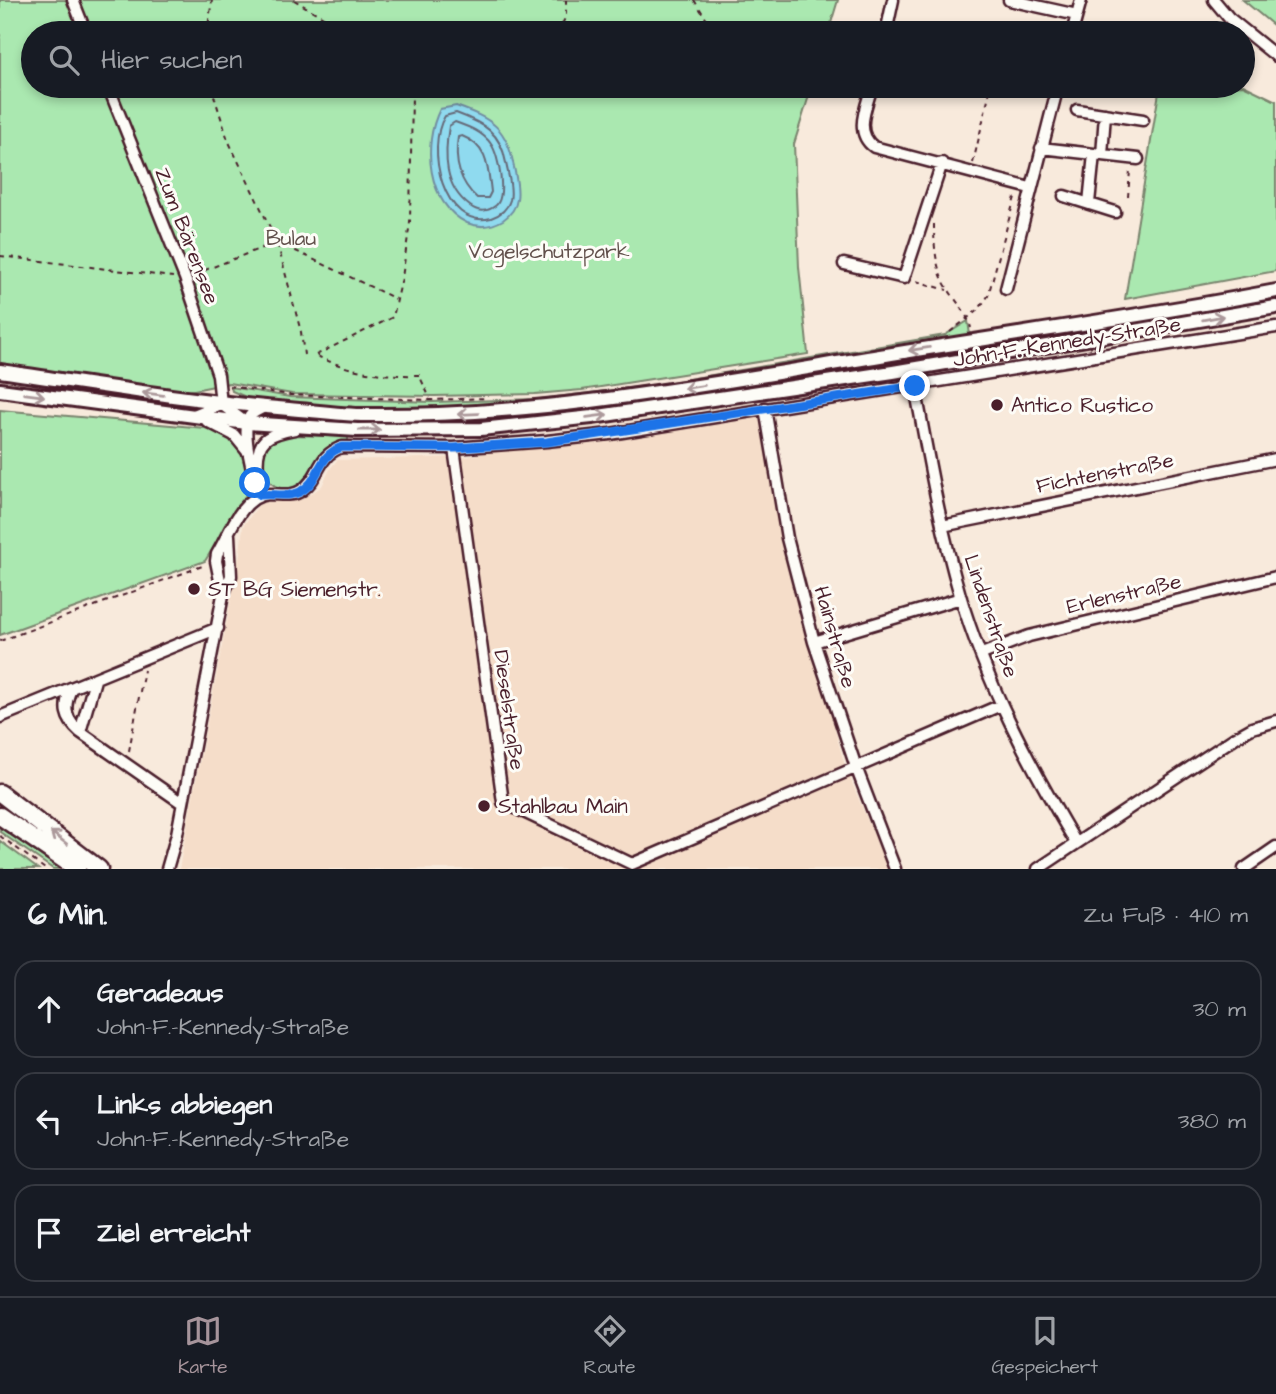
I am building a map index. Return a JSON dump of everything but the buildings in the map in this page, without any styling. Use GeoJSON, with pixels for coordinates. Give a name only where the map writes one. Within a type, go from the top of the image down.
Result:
{"type":"FeatureCollection","features":[{"type":"Feature","properties":{"kind":"highway"},"geometry":{"type":"LineString","coordinates":[[0,793],[99,869]]}},
{"type":"Feature","properties":{"kind":"highway"},"geometry":{"type":"LineString","coordinates":[[0,816],[77,869]]}},
{"type":"Feature","properties":{"kind":"main road"},"geometry":{"type":"LineString","coordinates":[[0,371],[221,404],[391,415],[476,414],[569,405],[680,389],[1276,291]]}},
{"type":"Feature","properties":{"kind":"main road"},"geometry":{"type":"LineString","coordinates":[[0,390],[247,423],[357,430],[481,429],[592,417],[1024,351],[1276,307]]}},
{"type":"Feature","properties":{"kind":"street"},"geometry":{"type":"LineString","coordinates":[[73,0],[81,21]]}},
{"type":"Feature","properties":{"kind":"street"},"geometry":{"type":"LineString","coordinates":[[889,21],[894,0]]}},
{"type":"Feature","properties":{"kind":"street"},"geometry":{"type":"LineString","coordinates":[[1009,0],[1077,15]]}},
{"type":"Feature","properties":{"kind":"street"},"geometry":{"type":"LineString","coordinates":[[1075,21],[1081,0]]}},
{"type":"Feature","properties":{"kind":"street"},"geometry":{"type":"LineString","coordinates":[[1214,0],[1233,21]]}},
{"type":"Feature","properties":{"kind":"street"},"geometry":{"type":"LineString","coordinates":[[1255,39],[1276,56]]}},
{"type":"Feature","properties":{"kind":"street","name":"Zum Bärensee"},"geometry":{"type":"LineString","coordinates":[[113,98],[184,278],[221,387],[221,404]]}},
{"type":"Feature","properties":{"kind":"street"},"geometry":{"type":"LineString","coordinates":[[869,98],[861,128],[865,141],[874,147],[1030,188]]}},
{"type":"Feature","properties":{"kind":"street"},"geometry":{"type":"LineString","coordinates":[[1006,289],[1055,98]]}},
{"type":"Feature","properties":{"kind":"street"},"geometry":{"type":"LineString","coordinates":[[1077,110],[1143,120]]}},
{"type":"Feature","properties":{"kind":"street"},"geometry":{"type":"LineString","coordinates":[[1089,203],[1105,114]]}},
{"type":"Feature","properties":{"kind":"street"},"geometry":{"type":"LineString","coordinates":[[1041,148],[1134,159]]}},
{"type":"Feature","properties":{"kind":"street"},"geometry":{"type":"LineString","coordinates":[[844,264],[905,278],[942,163]]}},
{"type":"Feature","properties":{"kind":"street"},"geometry":{"type":"LineString","coordinates":[[1064,196],[1115,212]]}},
{"type":"Feature","properties":{"kind":"street","name":"John-F.-Kennedy-Straße"},"geometry":{"type":"LineString","coordinates":[[260,495],[291,495],[303,490],[326,455],[342,447],[454,448],[547,442],[610,434],[1276,327]]}},
{"type":"Feature","properties":{"kind":"street","name":"Lindenstraße"},"geometry":{"type":"LineString","coordinates":[[915,386],[942,526],[961,598],[1001,705],[1037,777],[1076,843]]}},
{"type":"Feature","properties":{"kind":"street"},"geometry":{"type":"LineString","coordinates":[[194,415],[221,404],[247,423]]}},
{"type":"Feature","properties":{"kind":"street"},"geometry":{"type":"LineString","coordinates":[[260,495],[249,456],[247,423],[251,415],[264,407]]}},
{"type":"Feature","properties":{"kind":"street","name":"Hainstraße"},"geometry":{"type":"LineString","coordinates":[[765,408],[787,538],[814,642],[856,767],[895,869]]}},
{"type":"Feature","properties":{"kind":"street"},"geometry":{"type":"LineString","coordinates":[[194,415],[234,435],[249,456]]}},
{"type":"Feature","properties":{"kind":"street"},"geometry":{"type":"LineString","coordinates":[[260,495],[257,460],[263,442],[275,433],[302,427]]}},
{"type":"Feature","properties":{"kind":"street","name":"Dieselstraße"},"geometry":{"type":"LineString","coordinates":[[454,448],[503,802],[632,864],[856,767]]}},
{"type":"Feature","properties":{"kind":"street","name":"Fichtenstraße"},"geometry":{"type":"LineString","coordinates":[[942,526],[1276,459]]}},
{"type":"Feature","properties":{"kind":"street"},"geometry":{"type":"LineString","coordinates":[[223,595],[217,554],[245,508],[260,495]]}},
{"type":"Feature","properties":{"kind":"street"},"geometry":{"type":"LineString","coordinates":[[167,869],[223,595],[231,576],[229,535]]}},
{"type":"Feature","properties":{"kind":"street","name":"Erlenstraße"},"geometry":{"type":"LineString","coordinates":[[982,654],[1029,636],[1276,578]]}},
{"type":"Feature","properties":{"kind":"street"},"geometry":{"type":"LineString","coordinates":[[814,642],[961,598]]}},
{"type":"Feature","properties":{"kind":"street"},"geometry":{"type":"LineString","coordinates":[[0,717],[218,628]]}},
{"type":"Feature","properties":{"kind":"street"},"geometry":{"type":"LineString","coordinates":[[80,732],[95,680]]}},
{"type":"Feature","properties":{"kind":"street"},"geometry":{"type":"LineString","coordinates":[[71,689],[66,700],[66,712],[80,732],[182,803]]}},
{"type":"Feature","properties":{"kind":"street"},"geometry":{"type":"LineString","coordinates":[[856,767],[1001,705]]}},
{"type":"Feature","properties":{"kind":"street"},"geometry":{"type":"LineString","coordinates":[[1038,869],[1236,737],[1252,728],[1276,721]]}},
{"type":"Feature","properties":{"kind":"street"},"geometry":{"type":"LineString","coordinates":[[1244,869],[1276,847]]}},
{"type":"Feature","properties":{"kind":"path"},"geometry":{"type":"LineString","coordinates":[[209,21],[212,0]]}},
{"type":"Feature","properties":{"kind":"path"},"geometry":{"type":"LineString","coordinates":[[294,0],[330,21]]}},
{"type":"Feature","properties":{"kind":"path"},"geometry":{"type":"LineString","coordinates":[[564,21],[566,0]]}},
{"type":"Feature","properties":{"kind":"path"},"geometry":{"type":"LineString","coordinates":[[694,0],[707,20]]}},
{"type":"Feature","properties":{"kind":"path"},"geometry":{"type":"LineString","coordinates":[[703,21],[714,21]]}},
{"type":"Feature","properties":{"kind":"path"},"geometry":{"type":"LineString","coordinates":[[215,98],[228,141],[276,242],[301,332],[304,355]]}},
{"type":"Feature","properties":{"kind":"path"},"geometry":{"type":"LineString","coordinates":[[412,98],[410,222],[393,317],[316,355],[338,366],[361,372],[419,376],[430,400]]}},
{"type":"Feature","properties":{"kind":"path"},"geometry":{"type":"LineString","coordinates":[[972,171],[988,98]]}},
{"type":"Feature","properties":{"kind":"path"},"geometry":{"type":"LineString","coordinates":[[1128,197],[1134,159]]}},
{"type":"Feature","properties":{"kind":"path"},"geometry":{"type":"LineString","coordinates":[[933,218],[934,251],[943,280],[968,318],[988,296],[1018,184]]}},
{"type":"Feature","properties":{"kind":"path"},"geometry":{"type":"LineString","coordinates":[[0,256],[184,278],[276,242],[397,299]]}},
{"type":"Feature","properties":{"kind":"path"},"geometry":{"type":"LineString","coordinates":[[905,278],[950,291]]}},
{"type":"Feature","properties":{"kind":"path"},"geometry":{"type":"LineString","coordinates":[[221,387],[233,385],[290,395],[430,400],[496,398]]}},
{"type":"Feature","properties":{"kind":"path"},"geometry":{"type":"LineString","coordinates":[[0,641],[216,561]]}},
{"type":"Feature","properties":{"kind":"path"},"geometry":{"type":"LineString","coordinates":[[126,765],[146,657]]}},
{"type":"Feature","properties":{"kind":"path"},"geometry":{"type":"LineString","coordinates":[[0,836],[45,869]]}},
{"type":"Feature","properties":{"kind":"shaded area"},"geometry":{"type":"Polygon","coordinates":[[[761,402],[783,542],[845,766],[888,869],[179,869],[243,526],[261,502],[299,499],[311,494],[322,486],[337,460],[464,457],[608,428],[761,402]]]}},
{"type":"Feature","properties":{"kind":"green space","name":"Bulau"},"geometry":{"type":"Polygon","coordinates":[[[0,0],[838,0],[832,21],[21,21],[21,98],[808,98],[794,144],[799,267],[808,354],[582,390],[434,396],[292,394],[229,383],[184,392],[0,364],[0,0]]]}},
{"type":"Feature","properties":{"kind":"green space"},"geometry":{"type":"Polygon","coordinates":[[[1243,0],[1276,0],[1276,27],[1273,25],[1243,0]]]}},
{"type":"Feature","properties":{"kind":"green space"},"geometry":{"type":"Polygon","coordinates":[[[1255,91],[1276,101],[1276,271],[1125,299],[1158,98],[1255,98],[1255,91]]]}},
{"type":"Feature","properties":{"kind":"green space"},"geometry":{"type":"Polygon","coordinates":[[[968,321],[970,335],[681,383],[476,409],[361,410],[255,401],[232,391],[231,387],[290,397],[432,402],[540,399],[654,385],[945,335],[968,321]]]}},
{"type":"Feature","properties":{"kind":"green space"},"geometry":{"type":"Polygon","coordinates":[[[0,410],[205,428],[230,437],[238,445],[248,474],[247,493],[205,561],[0,635],[0,410]]]}},
{"type":"Feature","properties":{"kind":"green space"},"geometry":{"type":"Polygon","coordinates":[[[282,435],[348,436],[348,442],[326,448],[302,483],[285,489],[271,483],[262,463],[265,448],[282,435]]]}},
{"type":"Feature","properties":{"kind":"green space"},"geometry":{"type":"Polygon","coordinates":[[[0,826],[63,869],[53,869],[0,832],[0,826]]]}},
{"type":"Feature","properties":{"kind":"green space"},"geometry":{"type":"Polygon","coordinates":[[[0,841],[38,869],[0,869],[0,841]]]}},
{"type":"Feature","properties":{"kind":"water"},"geometry":{"type":"Polygon","coordinates":[[[456,106],[479,115],[496,126],[511,153],[518,191],[516,202],[508,216],[494,224],[480,226],[467,223],[443,202],[436,188],[430,155],[434,123],[440,109],[456,106]]]}},
{"type":"Feature","properties":{"kind":"place","name":"Antico Rustico"},"geometry":{"type":"Point","coordinates":[997,405]}},
{"type":"Feature","properties":{"kind":"place","name":"ST BG Siemenstr."},"geometry":{"type":"Point","coordinates":[194,589]}},
{"type":"Feature","properties":{"kind":"place","name":"Stahlbau Main"},"geometry":{"type":"Point","coordinates":[484,806]}},
{"type":"Feature","properties":{"kind":"route"},"geometry":{"type":"LineString","coordinates":[[255,483],[260,495],[297,493],[311,481],[326,455],[342,447],[454,448],[547,442],[915,386]]}},
{"type":"Feature","properties":{"kind":"park label","name":"Vogelschutzpark"},"geometry":{"type":"Point","coordinates":[549,251]}}]}
